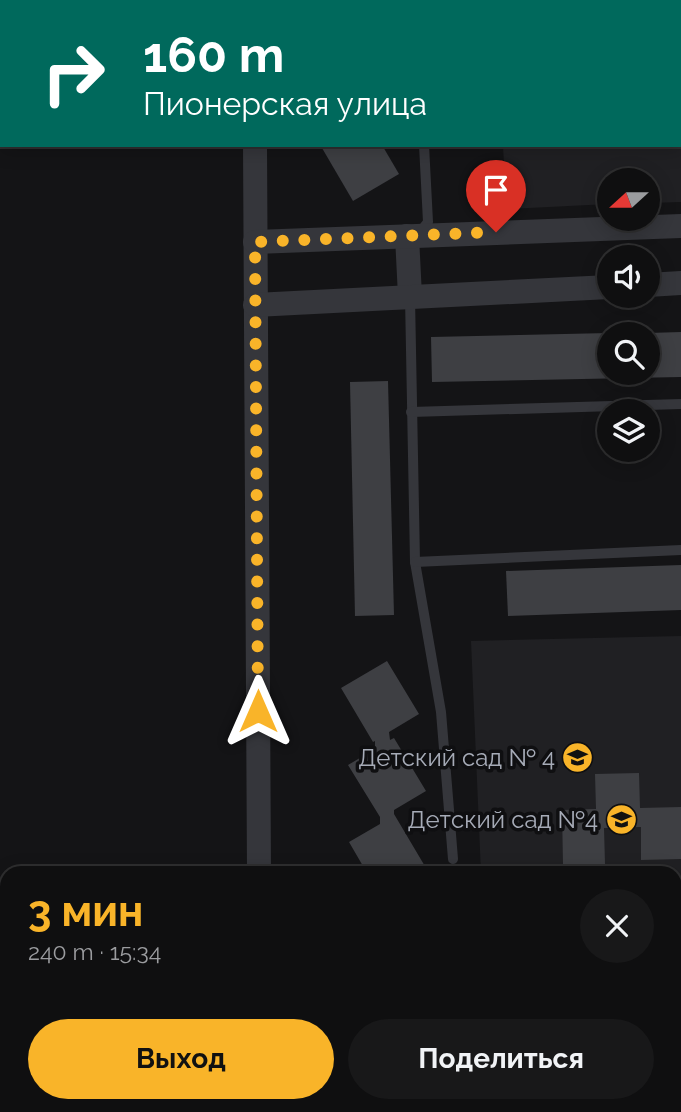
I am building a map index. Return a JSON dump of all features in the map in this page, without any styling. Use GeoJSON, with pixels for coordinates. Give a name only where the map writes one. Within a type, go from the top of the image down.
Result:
{"type":"FeatureCollection","features":[{"type":"Feature","properties":{"kind":"street"},"geometry":{"type":"LineString","coordinates":[[255,147],[258,866]]}},
{"type":"Feature","properties":{"kind":"street"},"geometry":{"type":"LineString","coordinates":[[255,242],[681,226]]}},
{"type":"Feature","properties":{"kind":"street"},"geometry":{"type":"LineString","coordinates":[[410,296],[412,235]]}},
{"type":"Feature","properties":{"kind":"street"},"geometry":{"type":"LineString","coordinates":[[660,284],[681,283]]}},
{"type":"Feature","properties":{"kind":"street"},"geometry":{"type":"LineString","coordinates":[[255,304],[597,288]]}},
{"type":"Feature","properties":{"kind":"lane"},"geometry":{"type":"LineString","coordinates":[[412,235],[428,222],[424,147]]}},
{"type":"Feature","properties":{"kind":"lane"},"geometry":{"type":"LineString","coordinates":[[410,296],[415,562],[441,712],[453,859]]}},
{"type":"Feature","properties":{"kind":"lane"},"geometry":{"type":"LineString","coordinates":[[411,412],[681,404]]}},
{"type":"Feature","properties":{"kind":"lane"},"geometry":{"type":"LineString","coordinates":[[415,562],[681,550]]}},
{"type":"Feature","properties":{"kind":"shaded area"},"geometry":{"type":"Polygon","coordinates":[[[503,147],[681,147],[681,202],[660,203],[660,168],[597,168],[597,205],[506,209],[503,147]]]}},
{"type":"Feature","properties":{"kind":"shaded area","name":"Детский сад № 4"},"geometry":{"type":"Polygon","coordinates":[[[681,636],[681,866],[481,866],[471,641],[681,636]]]}},
{"type":"Feature","properties":{"kind":"building"},"geometry":{"type":"Polygon","coordinates":[[[383,147],[399,174],[353,201],[322,148],[383,147]]]}},
{"type":"Feature","properties":{"kind":"building"},"geometry":{"type":"Polygon","coordinates":[[[681,332],[681,377],[660,377],[660,333],[681,332]]]}},
{"type":"Feature","properties":{"kind":"building"},"geometry":{"type":"Polygon","coordinates":[[[597,333],[597,379],[432,382],[431,337],[597,333]]]}},
{"type":"Feature","properties":{"kind":"building"},"geometry":{"type":"Polygon","coordinates":[[[388,381],[394,615],[355,616],[350,382],[388,381]]]}},
{"type":"Feature","properties":{"kind":"building"},"geometry":{"type":"Polygon","coordinates":[[[681,565],[681,610],[508,616],[506,571],[681,565]]]}},
{"type":"Feature","properties":{"kind":"building"},"geometry":{"type":"Polygon","coordinates":[[[387,661],[419,714],[389,732],[390,740],[394,738],[426,791],[394,810],[425,866],[363,866],[349,842],[380,824],[380,817],[348,765],[375,749],[375,741],[373,742],[341,688],[387,661]]]}},
{"type":"Feature","properties":{"kind":"building","name":"Детский сад №4"},"geometry":{"type":"Polygon","coordinates":[[[639,773],[640,808],[681,807],[681,859],[641,860],[641,827],[604,828],[605,864],[563,865],[562,810],[596,809],[595,774],[639,773]]]}},
{"type":"Feature","properties":{"kind":"place","name":"Детский сад № 4"},"geometry":{"type":"Point","coordinates":[578,757]}},
{"type":"Feature","properties":{"kind":"place","name":"Детский сад №4"},"geometry":{"type":"Point","coordinates":[621,819]}},
{"type":"Feature","properties":{"kind":"route"},"geometry":{"type":"LineString","coordinates":[[258,711],[255,242],[496,232]]}}]}
